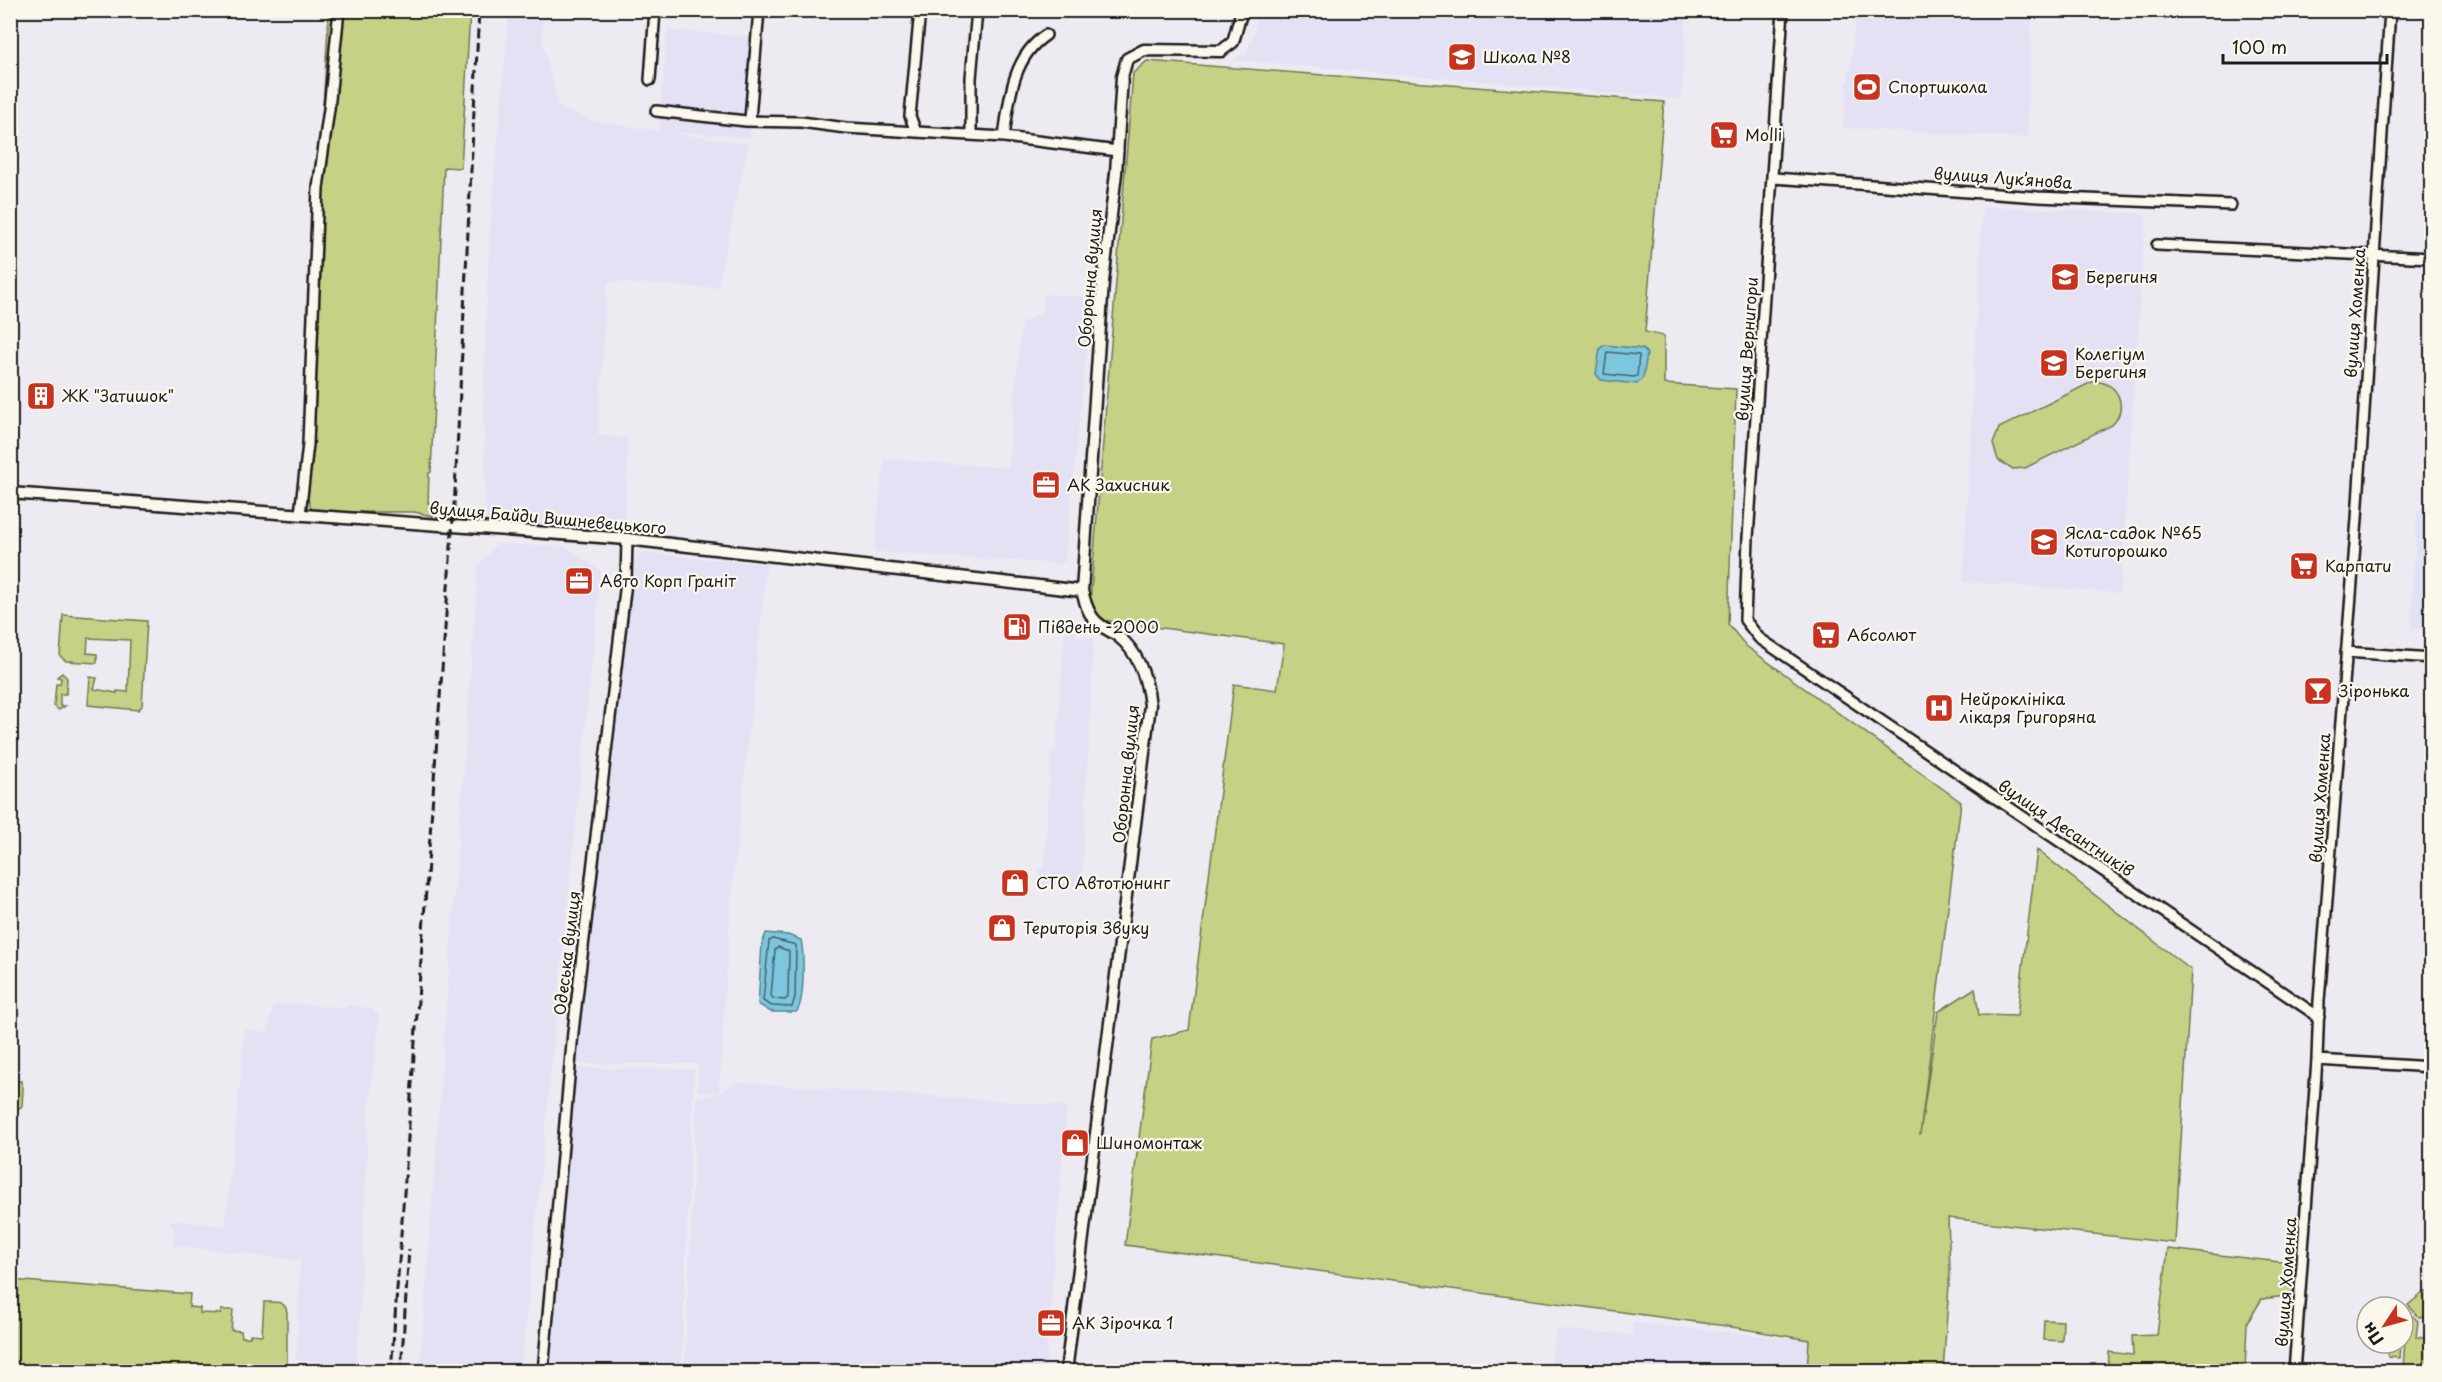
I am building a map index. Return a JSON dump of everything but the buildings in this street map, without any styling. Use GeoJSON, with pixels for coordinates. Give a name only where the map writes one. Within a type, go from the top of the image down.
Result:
{"type":"FeatureCollection","features":[{"type":"Feature","properties":{"kind":"street"},"geometry":{"type":"LineString","coordinates":[[300,514],[309,444],[318,188],[339,10]]}},
{"type":"Feature","properties":{"kind":"street"},"geometry":{"type":"LineString","coordinates":[[650,80],[655,10]]}},
{"type":"Feature","properties":{"kind":"street"},"geometry":{"type":"LineString","coordinates":[[750,119],[759,10]]}},
{"type":"Feature","properties":{"kind":"street"},"geometry":{"type":"LineString","coordinates":[[916,132],[910,116],[920,10]]}},
{"type":"Feature","properties":{"kind":"street"},"geometry":{"type":"LineString","coordinates":[[971,135],[971,78],[977,10]]}},
{"type":"Feature","properties":{"kind":"street","name":"Оборонна вулиця"},"geometry":{"type":"LineString","coordinates":[[1066,1371],[1150,705],[1148,688],[1136,658],[1120,637],[1096,623],[1087,608],[1082,591],[1103,282],[1118,151],[1122,77],[1127,59],[1144,50],[1221,51],[1233,42],[1242,10]]}},
{"type":"Feature","properties":{"kind":"street","name":"вулиця Вернигори"},"geometry":{"type":"LineString","coordinates":[[1783,10],[1774,178],[1748,538],[1745,620],[1759,638],[1797,664]]}},
{"type":"Feature","properties":{"kind":"street","name":"вулиця Хоменка"},"geometry":{"type":"LineString","coordinates":[[2294,1371],[2390,10]]}},
{"type":"Feature","properties":{"kind":"street"},"geometry":{"type":"LineString","coordinates":[[1004,137],[1015,76],[1028,51],[1046,35]]}},
{"type":"Feature","properties":{"kind":"street"},"geometry":{"type":"LineString","coordinates":[[656,111],[1004,137],[1118,151]]}},
{"type":"Feature","properties":{"kind":"street","name":"вулиця Лукʼянова"},"geometry":{"type":"LineString","coordinates":[[1774,178],[2038,197],[2231,205]]}},
{"type":"Feature","properties":{"kind":"street"},"geometry":{"type":"LineString","coordinates":[[2157,244],[2432,258]]}},
{"type":"Feature","properties":{"kind":"street","name":"вулиця Байди Вишневецького"},"geometry":{"type":"LineString","coordinates":[[10,493],[627,539],[1082,591]]}},
{"type":"Feature","properties":{"kind":"street","name":"Одеська вулиця"},"geometry":{"type":"LineString","coordinates":[[543,1371],[573,1032],[626,582],[627,539]]}},
{"type":"Feature","properties":{"kind":"street"},"geometry":{"type":"LineString","coordinates":[[2346,652],[2432,658]]}},
{"type":"Feature","properties":{"kind":"street","name":"вулиця Десантників"},"geometry":{"type":"LineString","coordinates":[[1797,664],[2319,1017]]}},
{"type":"Feature","properties":{"kind":"street"},"geometry":{"type":"LineString","coordinates":[[2317,1059],[2432,1067]]}},
{"type":"Feature","properties":{"kind":"shaded area"},"geometry":{"type":"Polygon","coordinates":[[[509,11],[545,11],[542,38],[558,107],[590,120],[659,131],[667,30],[757,37],[750,137],[661,131],[748,144],[718,288],[607,282],[598,435],[628,438],[625,534],[486,520],[483,403],[489,240],[509,11]]]}},
{"type":"Feature","properties":{"kind":"shaded area","name":"Школа №8"},"geometry":{"type":"Polygon","coordinates":[[[1256,11],[1687,11],[1681,99],[1233,60],[1246,53],[1254,35],[1256,11]]]}},
{"type":"Feature","properties":{"kind":"shaded area"},"geometry":{"type":"Polygon","coordinates":[[[1857,11],[2032,11],[2027,138],[1842,128],[1857,11]]]}},
{"type":"Feature","properties":{"kind":"shaded area","name":"Колегіум Берегиня"},"geometry":{"type":"Polygon","coordinates":[[[1982,206],[2146,214],[2120,593],[1963,582],[1982,206]]]}},
{"type":"Feature","properties":{"kind":"shaded area"},"geometry":{"type":"Polygon","coordinates":[[[1044,294],[1092,297],[1065,561],[1058,564],[874,552],[884,459],[1008,468],[1021,324],[1042,312],[1044,294]]]}},
{"type":"Feature","properties":{"kind":"shaded area"},"geometry":{"type":"Polygon","coordinates":[[[2431,329],[2431,630],[2411,628],[2411,612],[2417,515],[2423,504],[2431,329]]]}},
{"type":"Feature","properties":{"kind":"shaded area"},"geometry":{"type":"Polygon","coordinates":[[[496,544],[565,547],[601,571],[521,1371],[420,1371],[478,566],[496,544]]]}},
{"type":"Feature","properties":{"kind":"shaded area"},"geometry":{"type":"Polygon","coordinates":[[[644,553],[767,564],[731,903],[719,1092],[698,1092],[698,1064],[575,1064],[636,557],[644,553]]]}},
{"type":"Feature","properties":{"kind":"shaded area"},"geometry":{"type":"Polygon","coordinates":[[[1065,629],[1076,630],[1076,637],[1094,638],[1082,880],[1077,880],[1076,886],[1038,884],[1039,870],[1044,869],[1051,751],[1056,751],[1065,629]]]}},
{"type":"Feature","properties":{"kind":"shaded area"},"geometry":{"type":"Polygon","coordinates":[[[294,1003],[344,1008],[348,1004],[372,1009],[380,1017],[369,1103],[356,1365],[296,1360],[300,1261],[173,1245],[175,1227],[171,1226],[171,1220],[225,1226],[244,1029],[268,1033],[273,1006],[294,1003]]]}},
{"type":"Feature","properties":{"kind":"shaded area"},"geometry":{"type":"Polygon","coordinates":[[[575,1068],[694,1069],[681,1371],[551,1371],[575,1068]]]}},
{"type":"Feature","properties":{"kind":"shaded area"},"geometry":{"type":"Polygon","coordinates":[[[735,1082],[1067,1106],[1045,1371],[685,1371],[696,1098],[720,1093],[735,1082]]]}},
{"type":"Feature","properties":{"kind":"shaded area"},"geometry":{"type":"Polygon","coordinates":[[[1632,1323],[1809,1340],[1807,1371],[1549,1372],[1556,1329],[1632,1335],[1632,1323]]]}},
{"type":"Feature","properties":{"kind":"green space"},"geometry":{"type":"Polygon","coordinates":[[[329,11],[470,11],[461,168],[444,167],[428,503],[434,504],[433,516],[414,512],[316,512],[311,508],[308,500],[320,188],[327,161],[332,110],[323,108],[329,11]]]}},
{"type":"Feature","properties":{"kind":"green space"},"geometry":{"type":"Polygon","coordinates":[[[1147,61],[1664,102],[1645,332],[1664,336],[1664,384],[1736,389],[1728,624],[1746,646],[1961,802],[1920,1135],[1938,1012],[1975,988],[1979,1015],[2017,1016],[2037,850],[2191,970],[2175,1243],[1948,1218],[1950,1270],[1943,1372],[1807,1371],[1809,1340],[1726,1326],[1125,1245],[1152,1039],[1189,1030],[1234,684],[1277,690],[1284,644],[1101,620],[1090,602],[1133,73],[1147,61]]]}},
{"type":"Feature","properties":{"kind":"green space"},"geometry":{"type":"Polygon","coordinates":[[[2092,382],[2108,385],[2118,396],[2120,410],[2112,425],[2025,468],[2013,469],[1998,460],[1993,444],[1999,428],[2092,382]]]}},
{"type":"Feature","properties":{"kind":"green space"},"geometry":{"type":"Polygon","coordinates":[[[63,615],[147,621],[142,706],[138,710],[88,705],[90,677],[97,678],[94,689],[117,693],[117,691],[128,692],[130,640],[88,638],[87,653],[97,654],[97,663],[66,661],[60,656],[63,615]]]}},
{"type":"Feature","properties":{"kind":"green space"},"geometry":{"type":"Polygon","coordinates":[[[62,673],[67,678],[66,694],[60,694],[60,706],[65,706],[59,710],[54,706],[56,684],[60,684],[61,678],[57,677],[62,673]]]}},
{"type":"Feature","properties":{"kind":"green space"},"geometry":{"type":"Polygon","coordinates":[[[11,1081],[21,1081],[23,1088],[22,1106],[18,1109],[11,1109],[11,1081]]]}},
{"type":"Feature","properties":{"kind":"green space"},"geometry":{"type":"Polygon","coordinates":[[[2168,1249],[2297,1264],[2293,1295],[2262,1299],[2247,1323],[2245,1371],[2108,1371],[2109,1352],[2133,1355],[2132,1336],[2157,1335],[2168,1249]]]}},
{"type":"Feature","properties":{"kind":"green space"},"geometry":{"type":"Polygon","coordinates":[[[11,1280],[190,1294],[189,1307],[200,1308],[200,1313],[221,1314],[221,1310],[233,1310],[231,1330],[241,1331],[242,1337],[250,1337],[250,1334],[262,1335],[264,1302],[279,1302],[284,1305],[287,1312],[287,1371],[11,1371],[11,1280]]]}},
{"type":"Feature","properties":{"kind":"green space"},"geometry":{"type":"Polygon","coordinates":[[[2424,1292],[2431,1292],[2431,1318],[2419,1317],[2415,1313],[2415,1299],[2424,1292]]]}},
{"type":"Feature","properties":{"kind":"green space"},"geometry":{"type":"Polygon","coordinates":[[[2415,1318],[2418,1321],[2416,1337],[2431,1339],[2429,1370],[2403,1368],[2404,1355],[2415,1355],[2415,1318]]]}},
{"type":"Feature","properties":{"kind":"green space"},"geometry":{"type":"Polygon","coordinates":[[[2044,1320],[2063,1321],[2062,1341],[2043,1340],[2044,1320]]]}},
{"type":"Feature","properties":{"kind":"green space"},"geometry":{"type":"Polygon","coordinates":[[[2388,1355],[2399,1355],[2399,1358],[2388,1357],[2388,1355]]]}},
{"type":"Feature","properties":{"kind":"green space"},"geometry":{"type":"Polygon","coordinates":[[[2055,1364],[2102,1367],[2102,1371],[2055,1371],[2055,1364]]]}},
{"type":"Feature","properties":{"kind":"water"},"geometry":{"type":"Polygon","coordinates":[[[1605,345],[1643,349],[1647,354],[1643,378],[1637,384],[1601,380],[1596,374],[1600,348],[1605,345]]]}},
{"type":"Feature","properties":{"kind":"water"},"geometry":{"type":"Polygon","coordinates":[[[766,933],[788,935],[801,940],[802,989],[796,1012],[771,1012],[758,1004],[762,944],[766,933]]]}},
{"type":"Feature","properties":{"kind":"railway"},"geometry":{"type":"LineString","coordinates":[[391,1372],[455,491],[479,10]]}},
{"type":"Feature","properties":{"kind":"railway"},"geometry":{"type":"LineString","coordinates":[[401,1372],[409,1249]]}},
{"type":"Feature","properties":{"kind":"place","name":"Школа №8"},"geometry":{"type":"Point","coordinates":[1462,57]}},
{"type":"Feature","properties":{"kind":"place","name":"Спортшкола"},"geometry":{"type":"Point","coordinates":[1867,87]}},
{"type":"Feature","properties":{"kind":"place","name":"Molli"},"geometry":{"type":"Point","coordinates":[1724,135]}},
{"type":"Feature","properties":{"kind":"place","name":"Берегиня"},"geometry":{"type":"Point","coordinates":[2065,277]}},
{"type":"Feature","properties":{"kind":"place","name":"Колегіум Берегиня"},"geometry":{"type":"Point","coordinates":[2054,363]}},
{"type":"Feature","properties":{"kind":"place","name":"ЖК \"Затишок\""},"geometry":{"type":"Point","coordinates":[41,396]}},
{"type":"Feature","properties":{"kind":"place","name":"АК Захисник"},"geometry":{"type":"Point","coordinates":[1046,485]}},
{"type":"Feature","properties":{"kind":"place","name":"Ясла-садок №65 Котигорошко"},"geometry":{"type":"Point","coordinates":[2044,542]}},
{"type":"Feature","properties":{"kind":"place","name":"Карпати"},"geometry":{"type":"Point","coordinates":[2304,566]}},
{"type":"Feature","properties":{"kind":"place","name":"Авто Корп Граніт"},"geometry":{"type":"Point","coordinates":[579,581]}},
{"type":"Feature","properties":{"kind":"place","name":"Південь -2000"},"geometry":{"type":"Point","coordinates":[1017,627]}},
{"type":"Feature","properties":{"kind":"place","name":"Абсолют"},"geometry":{"type":"Point","coordinates":[1826,635]}},
{"type":"Feature","properties":{"kind":"place","name":"Зіронька"},"geometry":{"type":"Point","coordinates":[2318,691]}},
{"type":"Feature","properties":{"kind":"place","name":"Нейроклініка лікаря Григоряна"},"geometry":{"type":"Point","coordinates":[1939,708]}},
{"type":"Feature","properties":{"kind":"place","name":"СТО Автотюнинг"},"geometry":{"type":"Point","coordinates":[1015,883]}},
{"type":"Feature","properties":{"kind":"place","name":"Територія Звуку"},"geometry":{"type":"Point","coordinates":[1002,928]}},
{"type":"Feature","properties":{"kind":"place","name":"Шиномонтаж"},"geometry":{"type":"Point","coordinates":[1075,1143]}},
{"type":"Feature","properties":{"kind":"place","name":"АК Зірочка 1"},"geometry":{"type":"Point","coordinates":[1051,1323]}}]}
